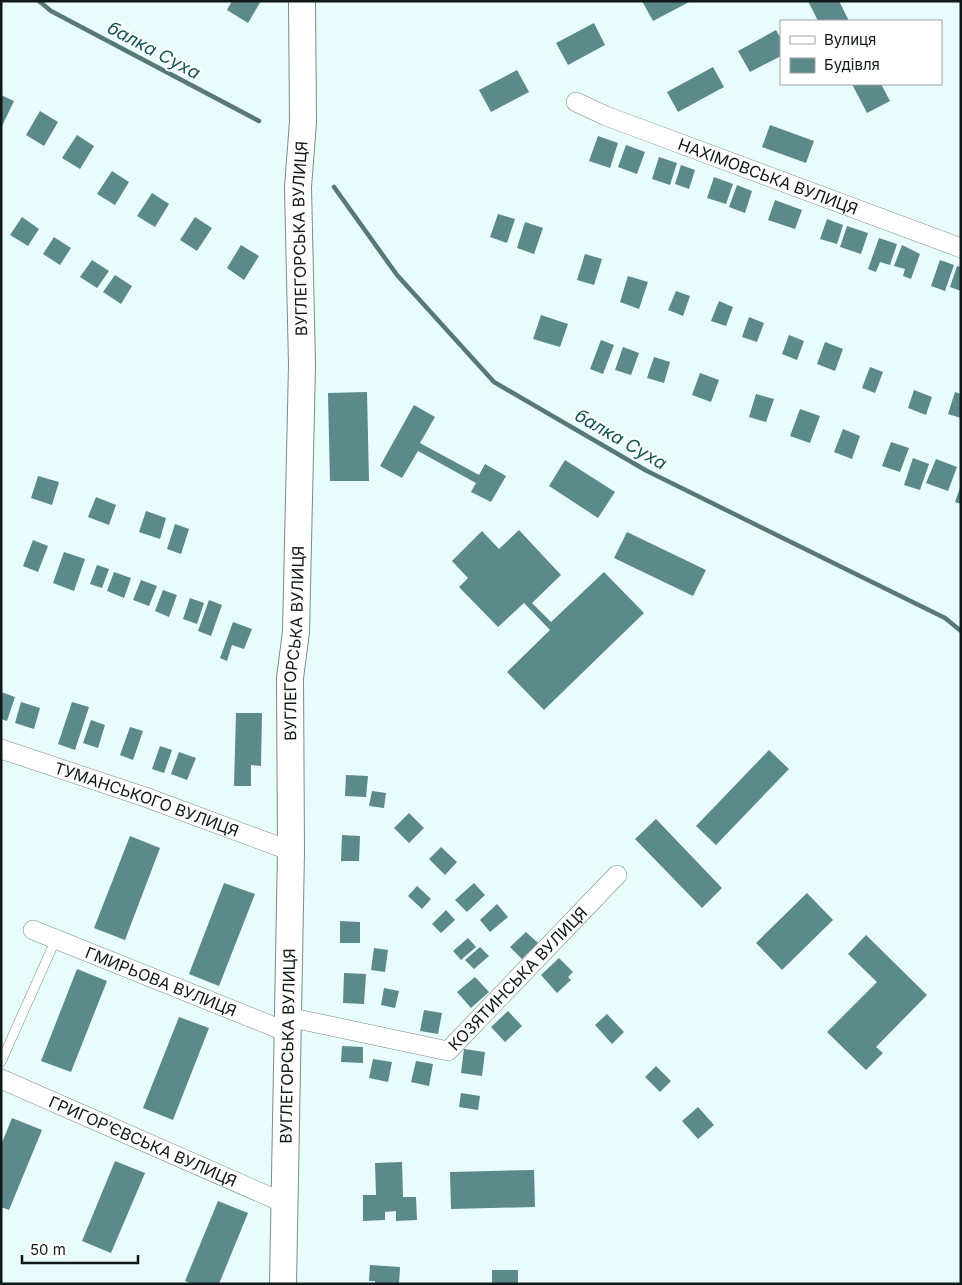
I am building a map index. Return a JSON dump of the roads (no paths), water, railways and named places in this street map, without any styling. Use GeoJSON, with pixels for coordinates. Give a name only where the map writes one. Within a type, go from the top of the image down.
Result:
{"type":"FeatureCollection","features":[{"type":"Feature","properties":{"kind":"main road","name":"ВУГЛЕГОРСЬКА ВУЛИЦЯ"},"geometry":{"type":"LineString","coordinates":[[283,1284],[291,851],[290,678],[296,632],[302,365],[298,187],[303,122],[302,1]]}},
{"type":"Feature","properties":{"kind":"street","name":"НАХІМОВСЬКА ВУЛИЦЯ"},"geometry":{"type":"LineString","coordinates":[[576,102],[606,116],[961,248]]}},
{"type":"Feature","properties":{"kind":"street","name":"ТУМАНСЬКОГО ВУЛИЦЯ"},"geometry":{"type":"LineString","coordinates":[[1,749],[145,797],[291,851]]}},
{"type":"Feature","properties":{"kind":"street","name":"КОЗЯТИНСЬКА ВУЛИЦЯ"},"geometry":{"type":"LineString","coordinates":[[288,1025],[448,1051],[617,875]]}},
{"type":"Feature","properties":{"kind":"street","name":"ГМИРЬОВА ВУЛИЦЯ"},"geometry":{"type":"LineString","coordinates":[[33,930],[288,1025]]}},
{"type":"Feature","properties":{"kind":"street","name":"ГРИГОР’ЄВСЬКА ВУЛИЦЯ"},"geometry":{"type":"LineString","coordinates":[[1,1079],[284,1203]]}},
{"type":"Feature","properties":{"kind":"lane"},"geometry":{"type":"LineString","coordinates":[[1,1062],[56,939]]}},
{"type":"Feature","properties":{"kind":"waterway","name":"балка Суха"},"geometry":{"type":"LineString","coordinates":[[39,1],[51,11],[259,121]]}},
{"type":"Feature","properties":{"kind":"waterway","name":"балка Суха"},"geometry":{"type":"LineString","coordinates":[[334,187],[397,275],[494,382],[647,471],[945,618],[961,631]]}}]}
